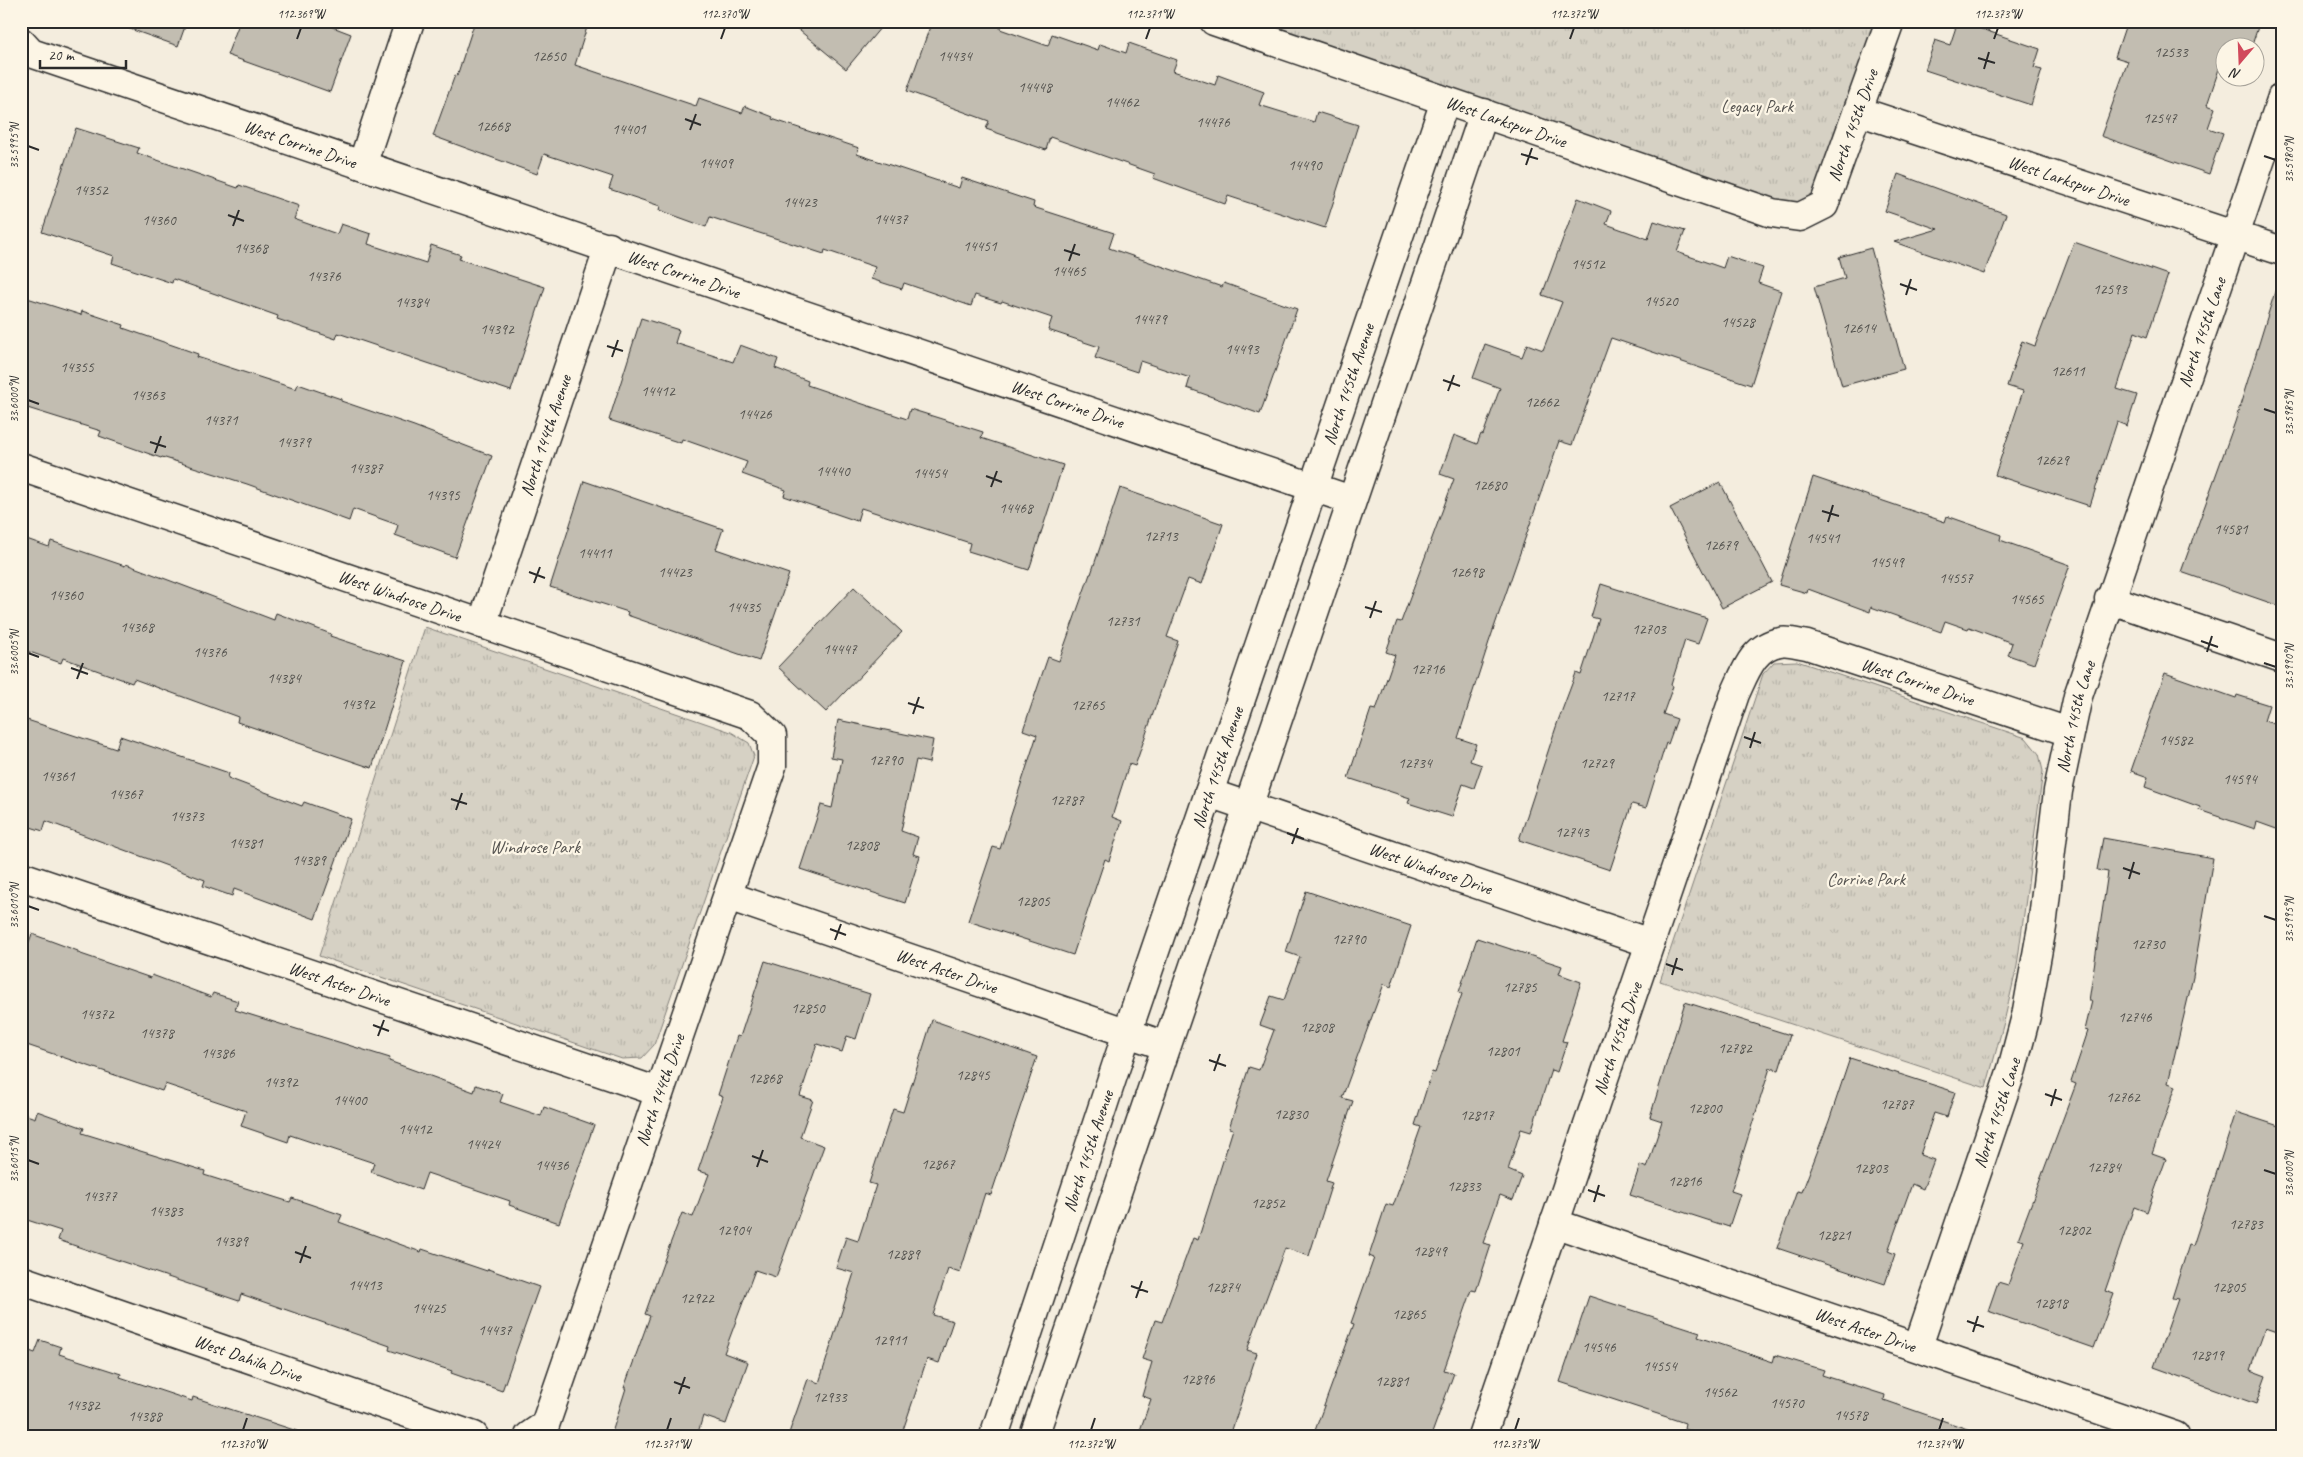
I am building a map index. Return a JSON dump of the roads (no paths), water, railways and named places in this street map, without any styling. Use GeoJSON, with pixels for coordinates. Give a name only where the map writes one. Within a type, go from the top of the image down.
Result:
{"type":"FeatureCollection","features":[{"type":"Feature","properties":{"kind":"street"},"geometry":{"type":"LineString","coordinates":[[362,165],[410,21]]}},
{"type":"Feature","properties":{"kind":"street","name":"West Larkspur Drive"},"geometry":{"type":"LineString","coordinates":[[1214,21],[1772,212],[1800,217]]}},
{"type":"Feature","properties":{"kind":"street","name":"North 145th Drive"},"geometry":{"type":"LineString","coordinates":[[1800,217],[1824,205],[1890,21]]}},
{"type":"Feature","properties":{"kind":"street","name":"West Corrine Drive"},"geometry":{"type":"LineString","coordinates":[[21,42],[31,53],[1315,486],[1351,500]]}},
{"type":"Feature","properties":{"kind":"street","name":"North 145th Lane"},"geometry":{"type":"LineString","coordinates":[[1918,1346],[2012,1069],[2026,1016],[2042,926],[2058,791],[2078,696],[2109,599],[2282,98]]}},
{"type":"Feature","properties":{"kind":"street","name":"North 145th Avenue"},"geometry":{"type":"LineString","coordinates":[[994,1436],[1127,1033],[1446,101]]}},
{"type":"Feature","properties":{"kind":"street","name":"West Larkspur Drive"},"geometry":{"type":"LineString","coordinates":[[1858,111],[2282,251]]}},
{"type":"Feature","properties":{"kind":"street"},"geometry":{"type":"LineString","coordinates":[[1034,1436],[1484,113]]}},
{"type":"Feature","properties":{"kind":"street","name":"North 144th Avenue"},"geometry":{"type":"LineString","coordinates":[[482,624],[609,247]]}},
{"type":"Feature","properties":{"kind":"street","name":"West Windrose Drive"},"geometry":{"type":"LineString","coordinates":[[21,468],[750,715],[772,736]]}},
{"type":"Feature","properties":{"kind":"street"},"geometry":{"type":"LineString","coordinates":[[2109,599],[2282,658]]}},
{"type":"Feature","properties":{"kind":"street","name":"West Corrine Drive"},"geometry":{"type":"LineString","coordinates":[[1765,648],[1780,642],[1807,645],[2069,732]]}},
{"type":"Feature","properties":{"kind":"street","name":"North 145th Drive"},"geometry":{"type":"LineString","coordinates":[[1482,1436],[1735,694],[1750,661],[1765,648]]}},
{"type":"Feature","properties":{"kind":"street","name":"North 144th Drive"},"geometry":{"type":"LineString","coordinates":[[529,1436],[546,1425],[772,766],[772,736]]}},
{"type":"Feature","properties":{"kind":"street","name":"West Windrose Drive"},"geometry":{"type":"LineString","coordinates":[[1210,793],[1650,943]]}},
{"type":"Feature","properties":{"kind":"street","name":"West Aster Drive"},"geometry":{"type":"LineString","coordinates":[[21,876],[659,1092]]}},
{"type":"Feature","properties":{"kind":"street","name":"West Aster Drive"},"geometry":{"type":"LineString","coordinates":[[728,896],[1166,1046]]}},
{"type":"Feature","properties":{"kind":"street","name":"West Aster Drive"},"geometry":{"type":"LineString","coordinates":[[1554,1223],[1918,1346],[2175,1436]]}},
{"type":"Feature","properties":{"kind":"street","name":"West Dahila Drive"},"geometry":{"type":"LineString","coordinates":[[21,1280],[474,1436]]}},
{"type":"Feature","properties":{"kind":"park label","name":"Legacy Park"},"geometry":{"type":"Point","coordinates":[1757,106]}},
{"type":"Feature","properties":{"kind":"park label","name":"Windrose Park"},"geometry":{"type":"Point","coordinates":[535,847]}},
{"type":"Feature","properties":{"kind":"park label","name":"Corrine Park"},"geometry":{"type":"Point","coordinates":[1866,879]}}]}
